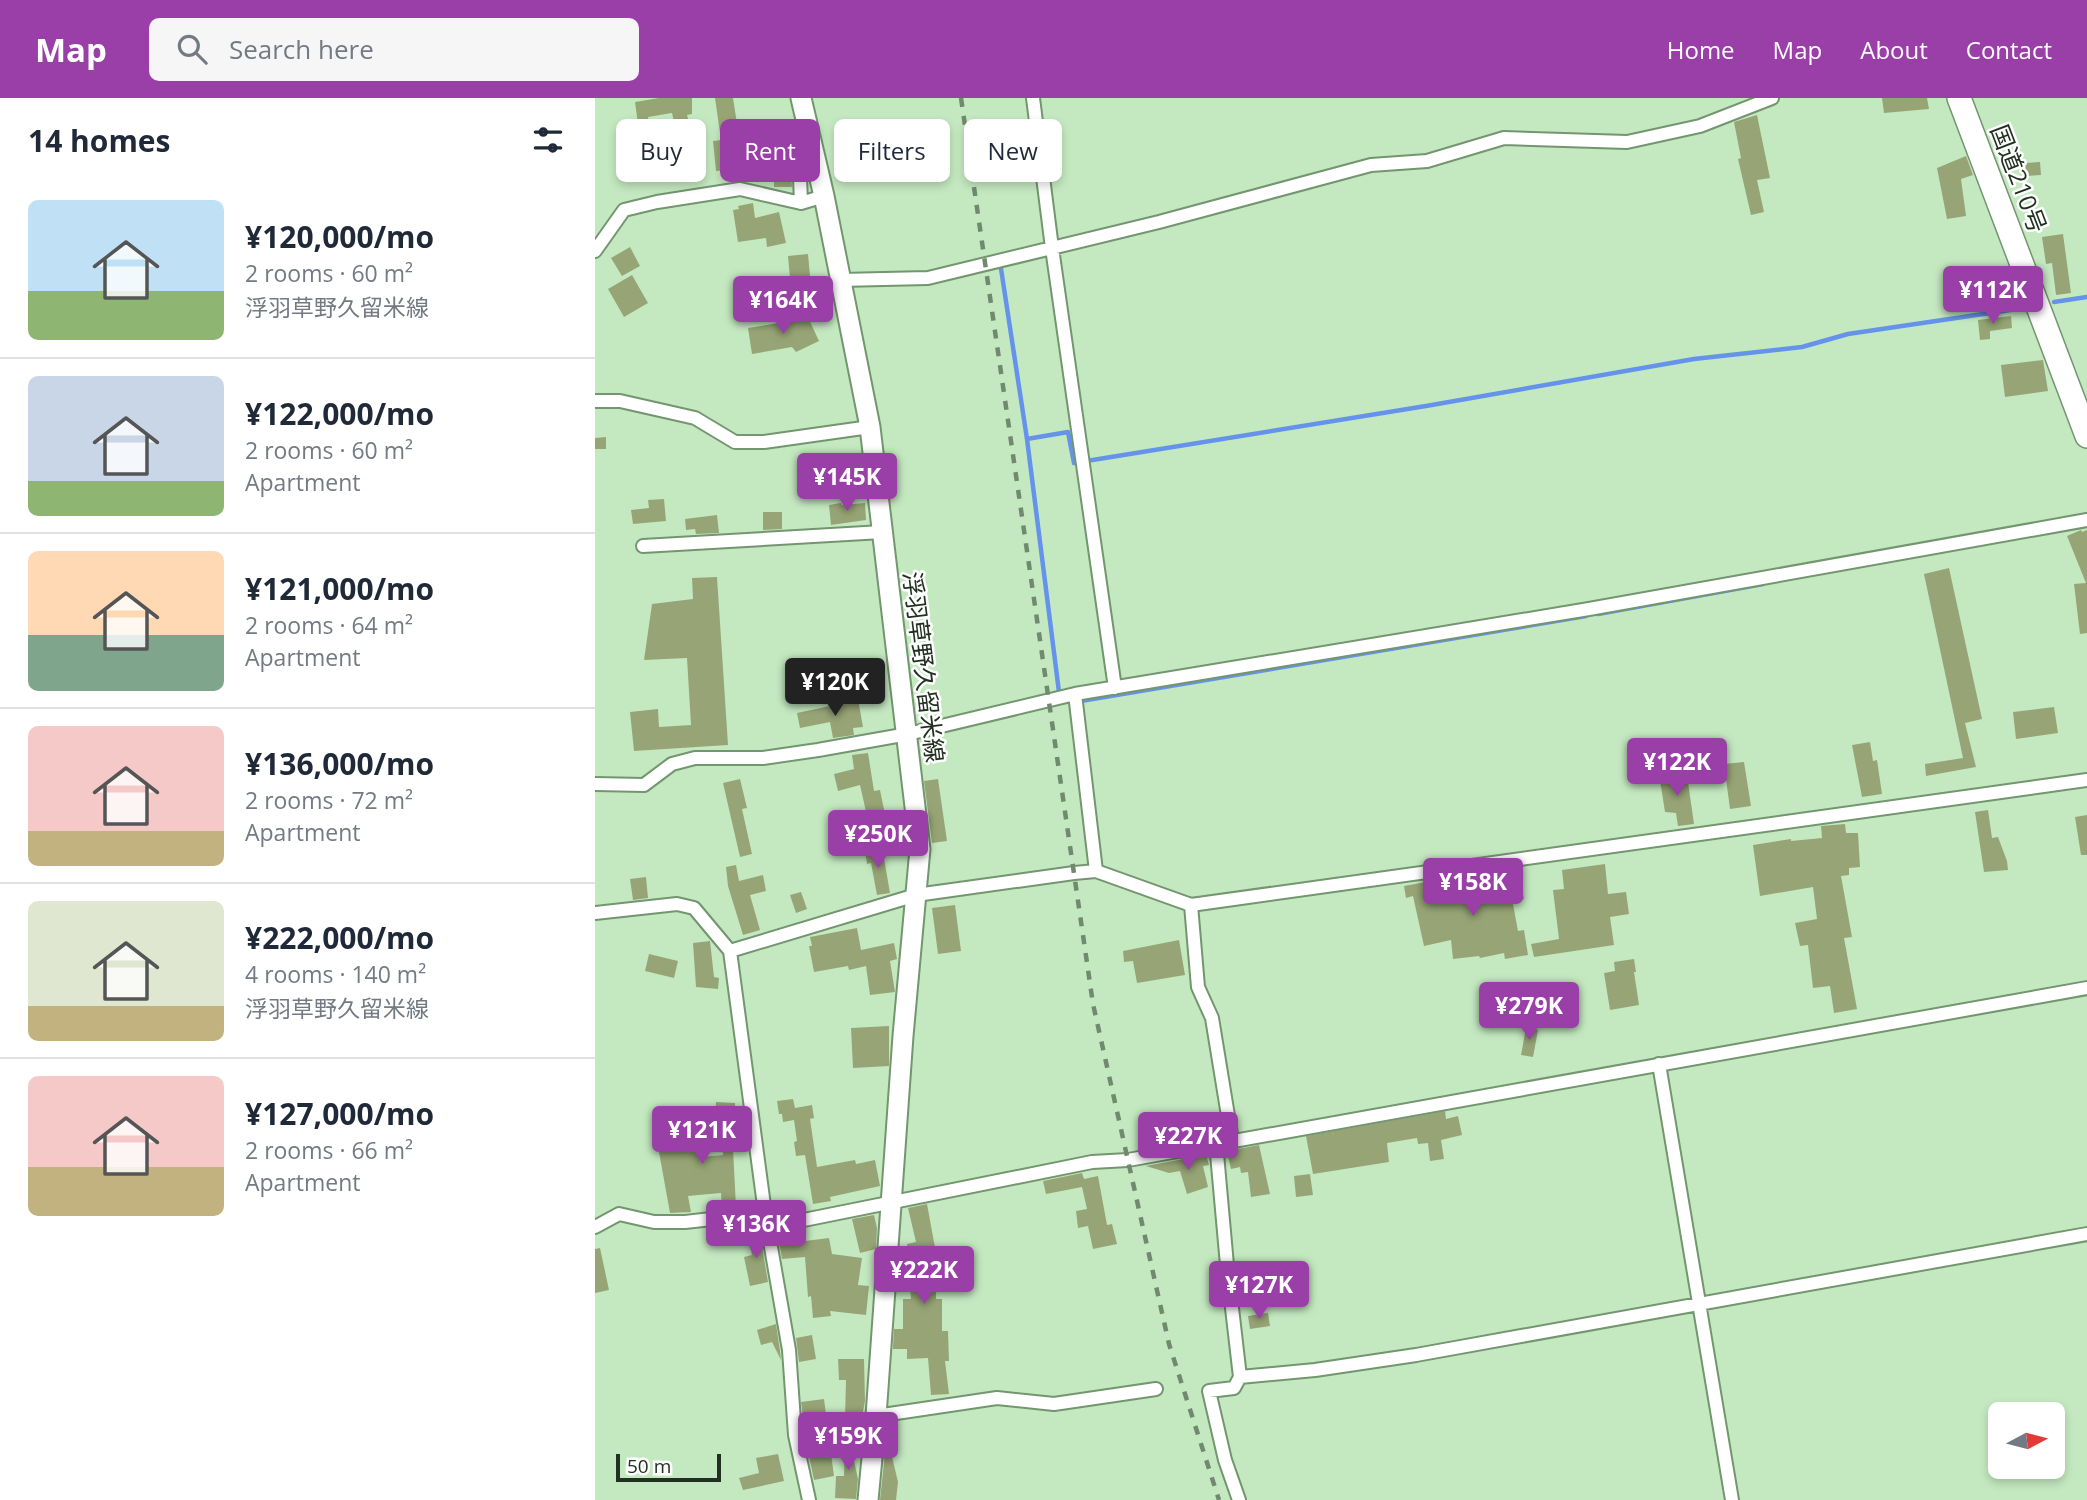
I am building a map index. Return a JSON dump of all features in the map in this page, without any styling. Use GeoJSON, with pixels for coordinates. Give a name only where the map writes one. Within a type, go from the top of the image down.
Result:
{"type":"FeatureCollection","features":[{"type":"Feature","properties":{"kind":"highway","name":"国道210号"},"geometry":{"type":"LineString","coordinates":[[1959,98],[2087,436]]}},
{"type":"Feature","properties":{"kind":"main road","name":"浮羽草野久留米線"},"geometry":{"type":"LineString","coordinates":[[802,103],[824,196],[870,427],[920,849],[868,1500]]}},
{"type":"Feature","properties":{"kind":"street"},"geometry":{"type":"LineString","coordinates":[[1033,98],[1115,688]]}},
{"type":"Feature","properties":{"kind":"street"},"geometry":{"type":"LineString","coordinates":[[841,280],[928,278],[1371,165],[1427,161],[1504,138],[1627,142],[1700,126],[1772,98]]}},
{"type":"Feature","properties":{"kind":"street"},"geometry":{"type":"LineString","coordinates":[[801,203],[799,152],[802,103]]}},
{"type":"Feature","properties":{"kind":"street"},"geometry":{"type":"LineString","coordinates":[[595,251],[624,209],[740,189],[801,203],[824,196]]}},
{"type":"Feature","properties":{"kind":"street"},"geometry":{"type":"LineString","coordinates":[[595,401],[620,401],[695,418],[734,442],[764,442],[870,427]]}},
{"type":"Feature","properties":{"kind":"street"},"geometry":{"type":"LineString","coordinates":[[595,784],[643,785],[672,764],[695,758],[763,758],[908,734],[1075,694],[1585,610],[2087,520]]}},
{"type":"Feature","properties":{"kind":"street"},"geometry":{"type":"LineString","coordinates":[[643,547],[881,533]]}},
{"type":"Feature","properties":{"kind":"street"},"geometry":{"type":"LineString","coordinates":[[1075,694],[1096,871]]}},
{"type":"Feature","properties":{"kind":"street"},"geometry":{"type":"LineString","coordinates":[[730,951],[916,895],[1096,871],[1191,905],[2087,780]]}},
{"type":"Feature","properties":{"kind":"street"},"geometry":{"type":"LineString","coordinates":[[595,913],[677,904],[694,908],[730,951],[765,1213],[789,1350],[795,1435],[809,1500]]}},
{"type":"Feature","properties":{"kind":"street"},"geometry":{"type":"LineString","coordinates":[[1191,905],[1198,987],[1212,1018],[1232,1140]]}},
{"type":"Feature","properties":{"kind":"street"},"geometry":{"type":"LineString","coordinates":[[769,1227],[1092,1162],[1128,1160],[2087,988]]}},
{"type":"Feature","properties":{"kind":"street"},"geometry":{"type":"LineString","coordinates":[[1659,1064],[1731,1500]]}},
{"type":"Feature","properties":{"kind":"street"},"geometry":{"type":"LineString","coordinates":[[1216,1143],[1240,1377],[1234,1388],[1209,1391],[1225,1460],[1239,1500]]}},
{"type":"Feature","properties":{"kind":"street"},"geometry":{"type":"LineString","coordinates":[[595,1227],[619,1214],[655,1222],[685,1222],[765,1213]]}},
{"type":"Feature","properties":{"kind":"street"},"geometry":{"type":"LineString","coordinates":[[1240,1377],[1315,1370],[1416,1355],[2087,1234]]}},
{"type":"Feature","properties":{"kind":"street"},"geometry":{"type":"LineString","coordinates":[[795,1435],[866,1425],[876,1416],[997,1398],[1054,1404],[1156,1389]]}},
{"type":"Feature","properties":{"kind":"building"},"geometry":{"type":"Polygon","coordinates":[[[659,98],[692,98],[692,114],[687,115],[688,119],[673,119],[672,113],[637,119],[635,102],[659,98]]]}},
{"type":"Feature","properties":{"kind":"building"},"geometry":{"type":"Polygon","coordinates":[[[715,98],[733,98],[736,119],[720,119],[720,133],[715,98]]]}},
{"type":"Feature","properties":{"kind":"building"},"geometry":{"type":"Polygon","coordinates":[[[1882,98],[1927,98],[1929,109],[1884,113],[1882,98]]]}},
{"type":"Feature","properties":{"kind":"building"},"geometry":{"type":"Polygon","coordinates":[[[1757,115],[1770,178],[1757,180],[1764,212],[1751,215],[1738,159],[1741,158],[1734,122],[1757,115]]]}},
{"type":"Feature","properties":{"kind":"building"},"geometry":{"type":"Polygon","coordinates":[[[720,140],[720,171],[716,171],[713,141],[720,140]]]}},
{"type":"Feature","properties":{"kind":"building"},"geometry":{"type":"Polygon","coordinates":[[[1966,156],[1973,175],[1961,179],[1966,216],[1947,219],[1937,168],[1966,156]]]}},
{"type":"Feature","properties":{"kind":"building"},"geometry":{"type":"Polygon","coordinates":[[[2040,162],[2041,175],[2026,176],[2025,163],[2040,162]]]}},
{"type":"Feature","properties":{"kind":"building"},"geometry":{"type":"Polygon","coordinates":[[[774,182],[792,182],[792,187],[774,187],[774,182]]]}},
{"type":"Feature","properties":{"kind":"building"},"geometry":{"type":"Polygon","coordinates":[[[753,203],[755,218],[779,212],[786,243],[767,247],[766,238],[738,242],[733,210],[739,209],[738,206],[753,203]]]}},
{"type":"Feature","properties":{"kind":"building"},"geometry":{"type":"Polygon","coordinates":[[[2063,234],[2071,293],[2056,295],[2052,263],[2046,264],[2042,237],[2063,234]]]}},
{"type":"Feature","properties":{"kind":"building"},"geometry":{"type":"Polygon","coordinates":[[[630,247],[640,266],[622,276],[611,258],[630,247]]]}},
{"type":"Feature","properties":{"kind":"building"},"geometry":{"type":"Polygon","coordinates":[[[808,254],[810,276],[790,278],[788,256],[808,254]]]}},
{"type":"Feature","properties":{"kind":"building"},"geometry":{"type":"Polygon","coordinates":[[[632,275],[648,303],[624,317],[608,289],[632,275]]]}},
{"type":"Feature","properties":{"kind":"building"},"geometry":{"type":"Polygon","coordinates":[[[806,313],[819,341],[796,352],[792,347],[752,354],[748,328],[785,322],[806,313]]]}},
{"type":"Feature","properties":{"kind":"building"},"geometry":{"type":"Polygon","coordinates":[[[2011,316],[2012,328],[1990,331],[1990,339],[1980,340],[1978,320],[2011,316]]]}},
{"type":"Feature","properties":{"kind":"building"},"geometry":{"type":"Polygon","coordinates":[[[2043,360],[2048,391],[2005,397],[2001,365],[2043,360]]]}},
{"type":"Feature","properties":{"kind":"building"},"geometry":{"type":"Polygon","coordinates":[[[606,437],[606,449],[595,449],[595,438],[606,437]]]}},
{"type":"Feature","properties":{"kind":"building"},"geometry":{"type":"Polygon","coordinates":[[[664,499],[666,521],[633,524],[631,510],[649,508],[648,500],[664,499]]]}},
{"type":"Feature","properties":{"kind":"building"},"geometry":{"type":"Polygon","coordinates":[[[865,503],[866,520],[831,525],[829,505],[865,503]]]}},
{"type":"Feature","properties":{"kind":"building"},"geometry":{"type":"Polygon","coordinates":[[[763,512],[782,512],[782,529],[763,530],[763,512]]]}},
{"type":"Feature","properties":{"kind":"building"},"geometry":{"type":"Polygon","coordinates":[[[717,515],[719,533],[696,534],[695,529],[686,530],[685,519],[717,515]]]}},
{"type":"Feature","properties":{"kind":"building"},"geometry":{"type":"Polygon","coordinates":[[[2087,530],[2087,633],[2080,634],[2074,584],[2086,583],[2067,536],[2087,530]]]}},
{"type":"Feature","properties":{"kind":"building"},"geometry":{"type":"Polygon","coordinates":[[[1949,568],[1982,719],[1965,723],[1976,767],[1926,776],[1925,764],[1963,758],[1924,574],[1949,568]]]}},
{"type":"Feature","properties":{"kind":"building"},"geometry":{"type":"Polygon","coordinates":[[[717,577],[728,745],[634,751],[630,712],[658,709],[659,727],[691,725],[687,658],[644,660],[652,604],[693,599],[692,578],[717,577]]]}},
{"type":"Feature","properties":{"kind":"building"},"geometry":{"type":"Polygon","coordinates":[[[858,699],[863,727],[853,728],[854,735],[833,738],[830,722],[800,728],[797,713],[830,706],[829,703],[858,699]]]}},
{"type":"Feature","properties":{"kind":"building"},"geometry":{"type":"Polygon","coordinates":[[[2054,707],[2058,733],[2016,739],[2013,712],[2054,707]]]}},
{"type":"Feature","properties":{"kind":"building"},"geometry":{"type":"Polygon","coordinates":[[[1870,742],[1873,761],[1877,760],[1882,794],[1862,797],[1852,745],[1870,742]]]}},
{"type":"Feature","properties":{"kind":"building"},"geometry":{"type":"Polygon","coordinates":[[[868,753],[874,791],[880,790],[889,834],[870,838],[860,785],[838,791],[834,774],[854,769],[852,755],[868,753]]]}},
{"type":"Feature","properties":{"kind":"building"},"geometry":{"type":"Polygon","coordinates":[[[1744,762],[1751,806],[1730,809],[1724,764],[1744,762]]]}},
{"type":"Feature","properties":{"kind":"building"},"geometry":{"type":"Polygon","coordinates":[[[1674,772],[1675,779],[1688,782],[1694,824],[1678,826],[1676,813],[1665,812],[1659,774],[1674,772]]]}},
{"type":"Feature","properties":{"kind":"building"},"geometry":{"type":"Polygon","coordinates":[[[740,779],[747,808],[742,809],[752,854],[740,857],[723,783],[740,779]]]}},
{"type":"Feature","properties":{"kind":"building"},"geometry":{"type":"Polygon","coordinates":[[[938,779],[947,841],[932,843],[924,781],[938,779]]]}},
{"type":"Feature","properties":{"kind":"building"},"geometry":{"type":"Polygon","coordinates":[[[1988,810],[1992,838],[1998,837],[2008,870],[1984,872],[1975,812],[1988,810]]]}},
{"type":"Feature","properties":{"kind":"building"},"geometry":{"type":"Polygon","coordinates":[[[2087,815],[2087,855],[2081,855],[2075,817],[2087,815]]]}},
{"type":"Feature","properties":{"kind":"building"},"geometry":{"type":"Polygon","coordinates":[[[1845,824],[1846,833],[1858,833],[1860,867],[1849,868],[1849,875],[1841,876],[1852,937],[1844,938],[1857,1009],[1834,1013],[1830,986],[1813,988],[1808,945],[1800,946],[1795,923],[1817,919],[1813,887],[1760,896],[1753,845],[1791,839],[1822,838],[1821,826],[1845,824]]]}},
{"type":"Feature","properties":{"kind":"building"},"geometry":{"type":"Polygon","coordinates":[[[882,847],[890,893],[877,895],[871,863],[867,864],[865,850],[882,847]]]}},
{"type":"Feature","properties":{"kind":"building"},"geometry":{"type":"Polygon","coordinates":[[[1605,864],[1608,894],[1626,892],[1629,914],[1610,917],[1614,945],[1534,957],[1531,944],[1559,939],[1553,890],[1564,889],[1562,870],[1605,864]]]}},
{"type":"Feature","properties":{"kind":"building"},"geometry":{"type":"Polygon","coordinates":[[[736,865],[739,881],[763,875],[766,891],[750,895],[760,930],[743,935],[728,886],[726,867],[736,865]]]}},
{"type":"Feature","properties":{"kind":"building"},"geometry":{"type":"Polygon","coordinates":[[[1518,869],[1524,899],[1513,904],[1518,931],[1524,930],[1528,955],[1505,959],[1504,953],[1480,958],[1453,959],[1451,940],[1424,946],[1413,896],[1406,898],[1404,886],[1431,881],[1434,896],[1457,892],[1458,895],[1493,888],[1491,875],[1518,869]]]}},
{"type":"Feature","properties":{"kind":"building"},"geometry":{"type":"Polygon","coordinates":[[[646,877],[648,898],[633,900],[630,879],[646,877]]]}},
{"type":"Feature","properties":{"kind":"building"},"geometry":{"type":"Polygon","coordinates":[[[801,892],[807,909],[796,913],[790,895],[801,892]]]}},
{"type":"Feature","properties":{"kind":"building"},"geometry":{"type":"Polygon","coordinates":[[[955,905],[961,951],[938,954],[932,908],[955,905]]]}},
{"type":"Feature","properties":{"kind":"building"},"geometry":{"type":"Polygon","coordinates":[[[857,928],[861,950],[894,943],[897,959],[890,961],[895,992],[870,995],[866,966],[814,972],[810,937],[857,928]]]}},
{"type":"Feature","properties":{"kind":"building"},"geometry":{"type":"Polygon","coordinates":[[[1179,940],[1185,975],[1137,983],[1133,961],[1124,962],[1123,951],[1179,940]]]}},
{"type":"Feature","properties":{"kind":"building"},"geometry":{"type":"Polygon","coordinates":[[[710,941],[714,977],[719,978],[718,989],[696,987],[693,943],[710,941]]]}},
{"type":"Feature","properties":{"kind":"building"},"geometry":{"type":"Polygon","coordinates":[[[649,954],[678,961],[674,978],[645,971],[649,954]]]}},
{"type":"Feature","properties":{"kind":"building"},"geometry":{"type":"Polygon","coordinates":[[[1634,959],[1639,1005],[1610,1010],[1604,973],[1615,971],[1614,962],[1634,959]]]}},
{"type":"Feature","properties":{"kind":"building"},"geometry":{"type":"Polygon","coordinates":[[[889,1026],[889,1066],[853,1068],[851,1028],[889,1026]]]}},
{"type":"Feature","properties":{"kind":"building"},"geometry":{"type":"Polygon","coordinates":[[[1526,1028],[1538,1030],[1533,1057],[1521,1055],[1526,1028]]]}},
{"type":"Feature","properties":{"kind":"building"},"geometry":{"type":"Polygon","coordinates":[[[793,1099],[795,1108],[812,1105],[814,1118],[810,1119],[817,1167],[855,1160],[856,1164],[875,1160],[880,1186],[830,1197],[831,1201],[813,1204],[805,1155],[796,1156],[794,1120],[783,1122],[782,1114],[779,1114],[777,1101],[793,1099]]]}},
{"type":"Feature","properties":{"kind":"building"},"geometry":{"type":"Polygon","coordinates":[[[716,1102],[735,1103],[736,1149],[733,1149],[736,1207],[722,1209],[721,1193],[688,1196],[691,1212],[670,1213],[659,1152],[680,1150],[678,1133],[697,1130],[701,1157],[723,1155],[720,1121],[715,1120],[716,1102]]]}},
{"type":"Feature","properties":{"kind":"building"},"geometry":{"type":"Polygon","coordinates":[[[1445,1111],[1446,1119],[1458,1116],[1462,1135],[1441,1140],[1444,1159],[1430,1161],[1428,1143],[1418,1144],[1417,1138],[1387,1143],[1389,1162],[1313,1174],[1306,1136],[1445,1111]]]}},
{"type":"Feature","properties":{"kind":"building"},"geometry":{"type":"Polygon","coordinates":[[[1259,1145],[1270,1194],[1251,1197],[1248,1172],[1241,1173],[1240,1167],[1231,1169],[1227,1151],[1259,1145]]]}},
{"type":"Feature","properties":{"kind":"building"},"geometry":{"type":"Polygon","coordinates":[[[1206,1155],[1209,1165],[1203,1166],[1208,1187],[1187,1194],[1180,1171],[1169,1173],[1146,1166],[1206,1155]]]}},
{"type":"Feature","properties":{"kind":"building"},"geometry":{"type":"Polygon","coordinates":[[[1082,1173],[1084,1179],[1098,1176],[1107,1225],[1112,1224],[1117,1244],[1093,1249],[1088,1226],[1078,1228],[1076,1211],[1087,1209],[1082,1187],[1046,1194],[1043,1181],[1082,1173]]]}},
{"type":"Feature","properties":{"kind":"building"},"geometry":{"type":"Polygon","coordinates":[[[1310,1174],[1313,1195],[1296,1197],[1294,1176],[1310,1174]]]}},
{"type":"Feature","properties":{"kind":"building"},"geometry":{"type":"Polygon","coordinates":[[[927,1204],[936,1253],[936,1299],[942,1299],[942,1331],[948,1331],[949,1361],[945,1361],[949,1394],[931,1395],[928,1358],[907,1359],[907,1349],[893,1349],[894,1329],[903,1329],[903,1299],[911,1299],[907,1244],[916,1242],[908,1208],[927,1204]]]}},
{"type":"Feature","properties":{"kind":"building"},"geometry":{"type":"Polygon","coordinates":[[[874,1215],[877,1228],[876,1249],[860,1253],[852,1219],[874,1215]]]}},
{"type":"Feature","properties":{"kind":"building"},"geometry":{"type":"Polygon","coordinates":[[[759,1228],[768,1282],[750,1286],[744,1257],[752,1255],[747,1230],[759,1228]]]}},
{"type":"Feature","properties":{"kind":"building"},"geometry":{"type":"Polygon","coordinates":[[[804,1238],[805,1241],[829,1238],[832,1254],[862,1258],[858,1285],[869,1286],[866,1315],[830,1311],[831,1316],[813,1318],[811,1296],[808,1297],[805,1257],[782,1259],[779,1241],[804,1238]]]}},
{"type":"Feature","properties":{"kind":"building"},"geometry":{"type":"Polygon","coordinates":[[[600,1248],[609,1290],[595,1293],[595,1249],[600,1248]]]}},
{"type":"Feature","properties":{"kind":"building"},"geometry":{"type":"Polygon","coordinates":[[[1268,1313],[1270,1326],[1250,1329],[1248,1316],[1268,1313]]]}},
{"type":"Feature","properties":{"kind":"building"},"geometry":{"type":"Polygon","coordinates":[[[776,1324],[781,1360],[772,1342],[761,1345],[757,1330],[776,1324]]]}},
{"type":"Feature","properties":{"kind":"building"},"geometry":{"type":"Polygon","coordinates":[[[812,1335],[816,1359],[799,1362],[796,1338],[812,1335]]]}},
{"type":"Feature","properties":{"kind":"building"},"geometry":{"type":"Polygon","coordinates":[[[838,1359],[864,1359],[865,1401],[862,1417],[845,1419],[846,1380],[839,1380],[838,1359]]]}},
{"type":"Feature","properties":{"kind":"building"},"geometry":{"type":"Polygon","coordinates":[[[824,1399],[827,1422],[804,1425],[801,1402],[824,1399]]]}},
{"type":"Feature","properties":{"kind":"building"},"geometry":{"type":"Polygon","coordinates":[[[860,1435],[861,1445],[851,1447],[858,1479],[856,1499],[835,1498],[836,1476],[844,1476],[845,1437],[860,1435]]]}},
{"type":"Feature","properties":{"kind":"building"},"geometry":{"type":"Polygon","coordinates":[[[829,1439],[834,1476],[814,1480],[806,1442],[829,1439]]]}},
{"type":"Feature","properties":{"kind":"building"},"geometry":{"type":"Polygon","coordinates":[[[886,1444],[889,1444],[898,1482],[896,1500],[880,1500],[886,1444]]]}},
{"type":"Feature","properties":{"kind":"building"},"geometry":{"type":"Polygon","coordinates":[[[778,1454],[784,1481],[743,1490],[739,1478],[759,1473],[756,1458],[778,1454]]]}},
{"type":"Feature","properties":{"kind":"waterway"},"geometry":{"type":"LineString","coordinates":[[1000,262],[1027,439],[1059,692]]}},
{"type":"Feature","properties":{"kind":"waterway"},"geometry":{"type":"LineString","coordinates":[[2054,302],[2087,297]]}},
{"type":"Feature","properties":{"kind":"waterway"},"geometry":{"type":"LineString","coordinates":[[1027,439],[1068,432],[1074,463],[1694,359],[1802,347],[1848,334],[2017,309]]}},
{"type":"Feature","properties":{"kind":"waterway"},"geometry":{"type":"LineString","coordinates":[[1598,614],[1763,584]]}},
{"type":"Feature","properties":{"kind":"waterway"},"geometry":{"type":"LineString","coordinates":[[1081,701],[1586,616]]}},
{"type":"Feature","properties":{"kind":"railway"},"geometry":{"type":"LineString","coordinates":[[961,98],[1093,1004],[1169,1344],[1219,1500]]}}]}
